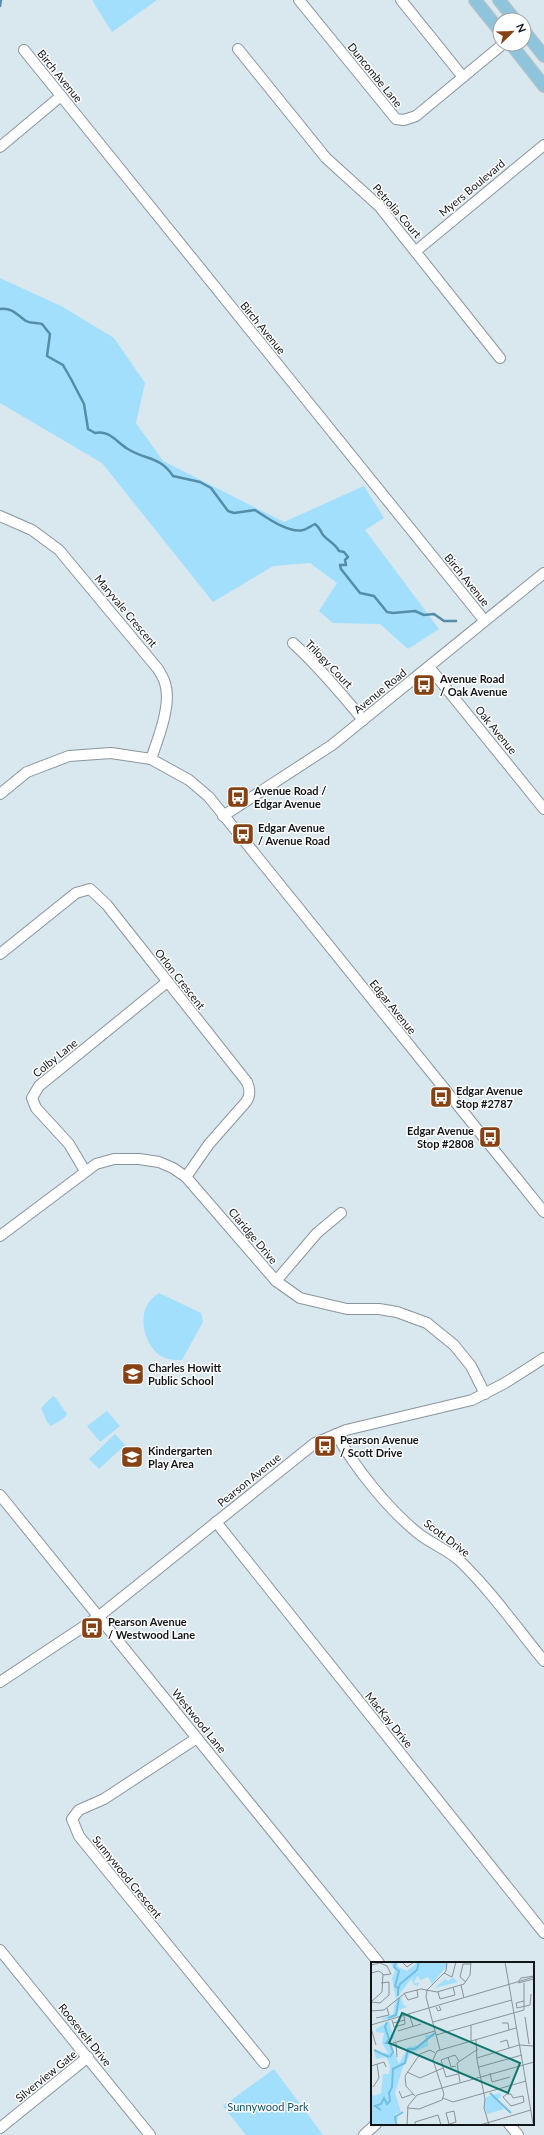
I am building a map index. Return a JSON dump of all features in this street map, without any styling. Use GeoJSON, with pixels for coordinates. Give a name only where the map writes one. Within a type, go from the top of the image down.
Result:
{"type":"FeatureCollection","features":[{"type":"Feature","properties":{"kind":"main road"},"geometry":{"type":"LineString","coordinates":[[499,0],[509,12]]}},
{"type":"Feature","properties":{"kind":"main road"},"geometry":{"type":"LineString","coordinates":[[477,1],[492,21]]}},
{"type":"Feature","properties":{"kind":"main road"},"geometry":{"type":"LineString","coordinates":[[532,41],[544,56]]}},
{"type":"Feature","properties":{"kind":"main road"},"geometry":{"type":"LineString","coordinates":[[517,52],[544,86]]}},
{"type":"Feature","properties":{"kind":"street","name":"Duncombe Lane"},"geometry":{"type":"LineString","coordinates":[[299,0],[396,119],[404,120],[416,116],[493,52]]}},
{"type":"Feature","properties":{"kind":"street"},"geometry":{"type":"LineString","coordinates":[[401,0],[463,77]]}},
{"type":"Feature","properties":{"kind":"street","name":"Petrolia Court"},"geometry":{"type":"LineString","coordinates":[[238,49],[326,158],[341,173],[371,197],[416,250],[500,358]]}},
{"type":"Feature","properties":{"kind":"street","name":"Birch Avenue"},"geometry":{"type":"LineString","coordinates":[[24,50],[484,620]]}},
{"type":"Feature","properties":{"kind":"street"},"geometry":{"type":"LineString","coordinates":[[0,147],[61,96]]}},
{"type":"Feature","properties":{"kind":"street","name":"Myers Boulevard"},"geometry":{"type":"LineString","coordinates":[[416,250],[544,145]]}},
{"type":"Feature","properties":{"kind":"street","name":"Maryvale Crescent"},"geometry":{"type":"LineString","coordinates":[[0,516],[32,530],[64,555],[158,669],[166,684],[167,697],[163,723],[152,759]]}},
{"type":"Feature","properties":{"kind":"street","name":"Avenue Road"},"geometry":{"type":"LineString","coordinates":[[223,816],[332,745],[429,667],[484,620],[544,573]]}},
{"type":"Feature","properties":{"kind":"street","name":"Trilogy Court"},"geometry":{"type":"LineString","coordinates":[[293,643],[331,680],[363,720]]}},
{"type":"Feature","properties":{"kind":"street","name":"Oak Avenue"},"geometry":{"type":"LineString","coordinates":[[429,667],[544,809]]}},
{"type":"Feature","properties":{"kind":"street"},"geometry":{"type":"LineString","coordinates":[[0,794],[27,772],[69,756],[111,753],[152,759]]}},
{"type":"Feature","properties":{"kind":"street","name":"Edgar Avenue"},"geometry":{"type":"LineString","coordinates":[[152,759],[189,780],[209,797],[544,1212]]}},
{"type":"Feature","properties":{"kind":"street","name":"Orlon Crescent"},"geometry":{"type":"LineString","coordinates":[[0,954],[70,897],[90,888],[107,905],[247,1082],[249,1088],[250,1096],[246,1102],[209,1144],[186,1177]]}},
{"type":"Feature","properties":{"kind":"street","name":"Colby Lane"},"geometry":{"type":"LineString","coordinates":[[85,1171],[69,1144],[33,1103],[32,1098],[39,1086],[167,982]]}},
{"type":"Feature","properties":{"kind":"street","name":"Claridge Drive"},"geometry":{"type":"LineString","coordinates":[[0,1236],[96,1164],[114,1159],[139,1159],[159,1162],[177,1170],[186,1177],[276,1281],[300,1298],[347,1309],[379,1309],[397,1312],[428,1323],[454,1345],[471,1366],[485,1394]]}},
{"type":"Feature","properties":{"kind":"street"},"geometry":{"type":"LineString","coordinates":[[276,1281],[316,1233],[341,1213]]}},
{"type":"Feature","properties":{"kind":"street","name":"Pearson Avenue"},"geometry":{"type":"LineString","coordinates":[[0,1682],[98,1617],[315,1443],[346,1430],[472,1400],[485,1394],[544,1358]]}},
{"type":"Feature","properties":{"kind":"street","name":"Scott Drive"},"geometry":{"type":"LineString","coordinates":[[336,1434],[384,1499],[419,1534],[459,1560],[488,1591],[544,1661]]}},
{"type":"Feature","properties":{"kind":"street","name":"Westwood Lane"},"geometry":{"type":"LineString","coordinates":[[0,1495],[378,1962]]}},
{"type":"Feature","properties":{"kind":"street","name":"MacKay Drive"},"geometry":{"type":"LineString","coordinates":[[216,1522],[544,1932]]}},
{"type":"Feature","properties":{"kind":"street","name":"Sunnywood Crescent"},"geometry":{"type":"LineString","coordinates":[[197,1738],[104,1799],[79,1810],[72,1819],[79,1836],[264,2063]]}},
{"type":"Feature","properties":{"kind":"street","name":"Roosevelt Drive"},"geometry":{"type":"LineString","coordinates":[[0,1950],[150,2135]]}},
{"type":"Feature","properties":{"kind":"street","name":"Silverview Gate"},"geometry":{"type":"LineString","coordinates":[[0,2128],[88,2057]]}},
{"type":"Feature","properties":{"kind":"street"},"geometry":{"type":"LineString","coordinates":[[364,2135],[375,2125]]}},
{"type":"Feature","properties":{"kind":"street"},"geometry":{"type":"LineString","coordinates":[[510,2125],[518,2135]]}},
{"type":"Feature","properties":{"kind":"green space"},"geometry":{"type":"Polygon","coordinates":[[[92,0],[157,0],[112,32],[92,0]]]}},
{"type":"Feature","properties":{"kind":"green space"},"geometry":{"type":"Polygon","coordinates":[[[0,278],[63,307],[114,338],[145,383],[136,423],[163,461],[284,522],[364,486],[384,518],[365,530],[439,629],[408,649],[380,624],[333,623],[319,611],[337,583],[310,563],[273,566],[213,602],[102,463],[0,403],[0,278]]]}},
{"type":"Feature","properties":{"kind":"green space"},"geometry":{"type":"Polygon","coordinates":[[[159,1293],[201,1313],[203,1322],[182,1360],[168,1359],[161,1356],[155,1351],[147,1338],[144,1322],[146,1307],[159,1293]]]}},
{"type":"Feature","properties":{"kind":"green space"},"geometry":{"type":"Polygon","coordinates":[[[53,1396],[67,1414],[64,1418],[51,1426],[47,1422],[41,1408],[53,1396]]]}},
{"type":"Feature","properties":{"kind":"green space"},"geometry":{"type":"Polygon","coordinates":[[[107,1411],[120,1426],[100,1442],[87,1426],[107,1411]]]}},
{"type":"Feature","properties":{"kind":"green space"},"geometry":{"type":"Polygon","coordinates":[[[115,1434],[125,1445],[99,1469],[89,1459],[115,1434]]]}},
{"type":"Feature","properties":{"kind":"green space","name":"Sunnywood Park"},"geometry":{"type":"Polygon","coordinates":[[[274,2069],[323,2135],[246,2135],[223,2106],[274,2069]]]}},
{"type":"Feature","properties":{"kind":"waterway"},"geometry":{"type":"LineString","coordinates":[[0,6],[1,0]]}},
{"type":"Feature","properties":{"kind":"waterway"},"geometry":{"type":"LineString","coordinates":[[0,309],[11,310],[28,322],[42,324],[50,334],[47,356],[63,365],[71,379],[84,404],[88,429],[95,433],[105,433],[113,437],[134,452],[163,465],[173,476],[200,482],[211,488],[228,511],[234,513],[255,510],[278,524],[297,531],[304,530],[315,524],[323,535],[336,546],[339,551],[344,552],[348,557],[345,560],[346,565],[340,565],[341,569],[360,593],[374,596],[387,612],[393,613],[415,611],[424,615],[434,614],[444,621],[456,621]]}},
{"type":"Feature","properties":{"kind":"place","name":"Avenue Road / Oak Avenue"},"geometry":{"type":"Point","coordinates":[424,685]}},
{"type":"Feature","properties":{"kind":"place","name":"Avenue Road / Edgar Avenue"},"geometry":{"type":"Point","coordinates":[238,797]}},
{"type":"Feature","properties":{"kind":"place","name":"Edgar Avenue / Avenue Road"},"geometry":{"type":"Point","coordinates":[243,834]}},
{"type":"Feature","properties":{"kind":"place","name":"Edgar Avenue Stop #2787"},"geometry":{"type":"Point","coordinates":[441,1097]}},
{"type":"Feature","properties":{"kind":"place","name":"Edgar Avenue Stop #2808"},"geometry":{"type":"Point","coordinates":[490,1137]}},
{"type":"Feature","properties":{"kind":"place","name":"Charles Howitt Public School"},"geometry":{"type":"Point","coordinates":[133,1374]}},
{"type":"Feature","properties":{"kind":"place","name":"Pearson Avenue / Scott Drive"},"geometry":{"type":"Point","coordinates":[325,1446]}},
{"type":"Feature","properties":{"kind":"place","name":"Kindergarten Play Area"},"geometry":{"type":"Point","coordinates":[132,1457]}},
{"type":"Feature","properties":{"kind":"place","name":"Pearson Avenue / Westwood Lane"},"geometry":{"type":"Point","coordinates":[92,1628]}}]}
